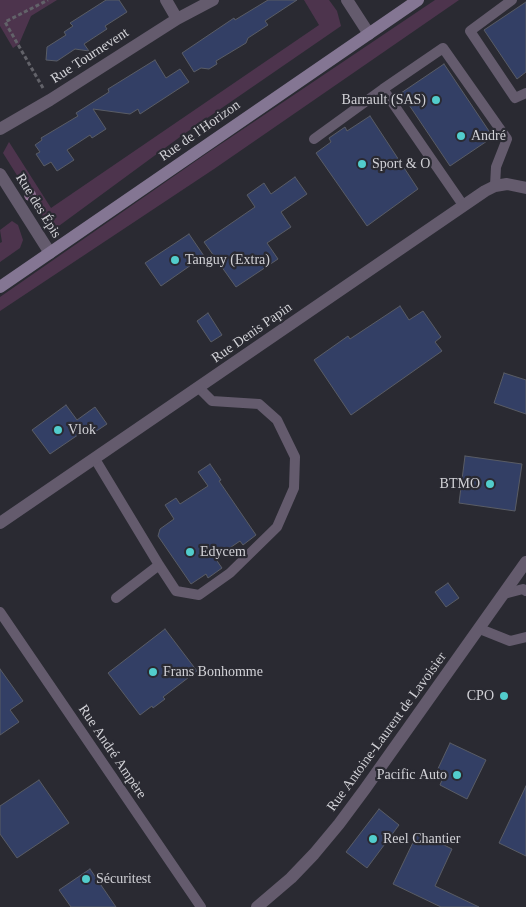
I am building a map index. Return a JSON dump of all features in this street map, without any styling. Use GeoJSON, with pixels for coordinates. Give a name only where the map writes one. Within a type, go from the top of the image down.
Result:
{"type":"FeatureCollection","features":[{"type":"Feature","properties":{"kind":"main road","name":"Rue de l'Horizon"},"geometry":{"type":"LineString","coordinates":[[0,287],[418,0]]}},
{"type":"Feature","properties":{"kind":"street"},"geometry":{"type":"LineString","coordinates":[[166,0],[177,19]]}},
{"type":"Feature","properties":{"kind":"street","name":"Rue Tournevent"},"geometry":{"type":"LineString","coordinates":[[0,129],[50,100],[177,19],[213,0]]}},
{"type":"Feature","properties":{"kind":"street"},"geometry":{"type":"LineString","coordinates":[[347,0],[369,34]]}},
{"type":"Feature","properties":{"kind":"street","name":"Rue des Épis"},"geometry":{"type":"LineString","coordinates":[[0,174],[50,253]]}},
{"type":"Feature","properties":{"kind":"street"},"geometry":{"type":"LineString","coordinates":[[495,186],[507,184],[526,188]]}},
{"type":"Feature","properties":{"kind":"street","name":"Rue Denis Papin"},"geometry":{"type":"LineString","coordinates":[[0,523],[463,205],[495,186]]}},
{"type":"Feature","properties":{"kind":"street","name":"Rue Antoine-Laurent de Lavoisier"},"geometry":{"type":"LineString","coordinates":[[257,907],[291,878],[339,824],[366,789],[526,562]]}},
{"type":"Feature","properties":{"kind":"lane"},"geometry":{"type":"LineString","coordinates":[[512,0],[470,31],[515,98],[526,93]]}},
{"type":"Feature","properties":{"kind":"lane"},"geometry":{"type":"LineString","coordinates":[[314,139],[443,48],[507,139],[496,167],[495,186]]}},
{"type":"Feature","properties":{"kind":"lane"},"geometry":{"type":"LineString","coordinates":[[383,90],[463,205]]}},
{"type":"Feature","properties":{"kind":"lane"},"geometry":{"type":"LineString","coordinates":[[95,459],[176,590],[199,595],[230,573],[277,527],[294,488],[295,457],[277,420],[259,404],[212,401],[199,388]]}},
{"type":"Feature","properties":{"kind":"lane"},"geometry":{"type":"LineString","coordinates":[[116,598],[159,565]]}},
{"type":"Feature","properties":{"kind":"lane"},"geometry":{"type":"LineString","coordinates":[[504,594],[523,589],[526,591]]}},
{"type":"Feature","properties":{"kind":"lane","name":"Rue André Ampère"},"geometry":{"type":"LineString","coordinates":[[0,612],[201,907]]}},
{"type":"Feature","properties":{"kind":"lane"},"geometry":{"type":"LineString","coordinates":[[480,629],[510,640],[526,637]]}},
{"type":"Feature","properties":{"kind":"path"},"geometry":{"type":"LineString","coordinates":[[48,0],[5,22],[50,100]]}},
{"type":"Feature","properties":{"kind":"shaded area"},"geometry":{"type":"Polygon","coordinates":[[[0,0],[57,0],[31,16],[19,44],[13,48],[0,26],[0,0]]]}},
{"type":"Feature","properties":{"kind":"shaded area"},"geometry":{"type":"Polygon","coordinates":[[[304,0],[329,0],[337,11],[341,26],[184,134],[52,231],[3,153],[9,142],[51,208],[319,25],[304,0]]]}},
{"type":"Feature","properties":{"kind":"shaded area"},"geometry":{"type":"Polygon","coordinates":[[[435,0],[459,0],[214,169],[0,311],[0,297],[203,156],[435,0]]]}},
{"type":"Feature","properties":{"kind":"shaded area"},"geometry":{"type":"Polygon","coordinates":[[[12,221],[18,225],[23,240],[20,248],[0,262],[0,243],[2,242],[0,230],[12,221]]]}},
{"type":"Feature","properties":{"kind":"building"},"geometry":{"type":"Polygon","coordinates":[[[106,0],[119,0],[127,12],[105,26],[107,29],[84,44],[89,51],[75,49],[57,61],[46,60],[47,47],[66,35],[64,32],[73,26],[70,23],[106,0]]]}},
{"type":"Feature","properties":{"kind":"building"},"geometry":{"type":"Polygon","coordinates":[[[268,0],[297,0],[265,21],[268,25],[248,38],[246,43],[216,61],[217,64],[209,69],[201,68],[194,72],[182,53],[234,18],[235,20],[268,0]]]}},
{"type":"Feature","properties":{"kind":"building"},"geometry":{"type":"Polygon","coordinates":[[[526,2],[526,72],[517,79],[484,30],[526,2]]]}},
{"type":"Feature","properties":{"kind":"building"},"geometry":{"type":"Polygon","coordinates":[[[155,60],[166,78],[180,69],[189,82],[140,114],[138,109],[130,114],[93,109],[106,129],[92,138],[90,135],[67,150],[74,160],[57,171],[51,162],[44,166],[36,154],[40,152],[35,145],[42,140],[41,138],[78,116],[76,113],[109,92],[108,89],[155,60]]]}},
{"type":"Feature","properties":{"kind":"building"},"geometry":{"type":"Polygon","coordinates":[[[444,64],[493,137],[450,166],[401,93],[444,64]]]}},
{"type":"Feature","properties":{"kind":"building","name":"Sport & O"},"geometry":{"type":"Polygon","coordinates":[[[370,116],[418,189],[367,226],[316,153],[331,142],[329,138],[345,127],[347,131],[370,116]]]}},
{"type":"Feature","properties":{"kind":"building"},"geometry":{"type":"Polygon","coordinates":[[[295,177],[307,194],[281,212],[291,227],[267,243],[278,259],[236,287],[204,242],[255,207],[247,195],[264,183],[271,194],[295,177]]]}},
{"type":"Feature","properties":{"kind":"building","name":"Tanguy (Extra)"},"geometry":{"type":"Polygon","coordinates":[[[189,234],[204,256],[161,286],[145,263],[189,234]]]}},
{"type":"Feature","properties":{"kind":"building"},"geometry":{"type":"Polygon","coordinates":[[[400,306],[409,320],[423,311],[441,337],[435,342],[442,351],[351,415],[314,360],[348,336],[350,339],[400,306]]]}},
{"type":"Feature","properties":{"kind":"building"},"geometry":{"type":"Polygon","coordinates":[[[208,313],[222,335],[211,342],[197,321],[208,313]]]}},
{"type":"Feature","properties":{"kind":"building"},"geometry":{"type":"Polygon","coordinates":[[[504,373],[526,380],[526,414],[494,403],[504,373]]]}},
{"type":"Feature","properties":{"kind":"building","name":"Vlok"},"geometry":{"type":"Polygon","coordinates":[[[66,405],[77,420],[95,407],[107,424],[95,432],[91,426],[50,454],[32,430],[66,405]]]}},
{"type":"Feature","properties":{"kind":"building","name":"BTMO"},"geometry":{"type":"Polygon","coordinates":[[[465,456],[522,464],[515,511],[459,503],[465,456]]]}},
{"type":"Feature","properties":{"kind":"building"},"geometry":{"type":"Polygon","coordinates":[[[210,464],[221,480],[219,481],[256,535],[243,545],[240,541],[215,558],[222,568],[208,578],[206,574],[191,584],[158,536],[160,529],[174,519],[165,505],[176,498],[180,504],[208,486],[198,472],[210,464]]]}},
{"type":"Feature","properties":{"kind":"building"},"geometry":{"type":"Polygon","coordinates":[[[448,583],[459,598],[446,607],[435,592],[448,583]]]}},
{"type":"Feature","properties":{"kind":"building","name":"Frans Bonhomme"},"geometry":{"type":"Polygon","coordinates":[[[165,629],[197,671],[163,697],[165,699],[140,715],[108,673],[165,629]]]}},
{"type":"Feature","properties":{"kind":"building"},"geometry":{"type":"Polygon","coordinates":[[[0,669],[23,701],[10,710],[19,722],[0,735],[0,669]]]}},
{"type":"Feature","properties":{"kind":"building","name":"Pacific Auto"},"geometry":{"type":"Polygon","coordinates":[[[450,743],[486,760],[467,799],[440,785],[442,780],[435,775],[450,743]]]}},
{"type":"Feature","properties":{"kind":"building"},"geometry":{"type":"Polygon","coordinates":[[[39,780],[69,823],[17,858],[0,834],[0,806],[39,780]]]}},
{"type":"Feature","properties":{"kind":"building"},"geometry":{"type":"Polygon","coordinates":[[[526,786],[526,856],[499,843],[526,786]]]}},
{"type":"Feature","properties":{"kind":"building","name":"Reel Chantier"},"geometry":{"type":"Polygon","coordinates":[[[379,809],[399,825],[367,868],[346,852],[379,809]]]}},
{"type":"Feature","properties":{"kind":"building"},"geometry":{"type":"Polygon","coordinates":[[[418,832],[452,849],[435,886],[479,907],[441,907],[393,884],[418,832]]]}},
{"type":"Feature","properties":{"kind":"building","name":"Sécuritest"},"geometry":{"type":"Polygon","coordinates":[[[90,869],[116,907],[71,907],[59,890],[90,869]]]}},
{"type":"Feature","properties":{"kind":"place","name":"Barrault (SAS)"},"geometry":{"type":"Point","coordinates":[436,100]}},
{"type":"Feature","properties":{"kind":"place","name":"André"},"geometry":{"type":"Point","coordinates":[461,136]}},
{"type":"Feature","properties":{"kind":"place","name":"Sport & O"},"geometry":{"type":"Point","coordinates":[362,164]}},
{"type":"Feature","properties":{"kind":"place","name":"Tanguy (Extra)"},"geometry":{"type":"Point","coordinates":[175,260]}},
{"type":"Feature","properties":{"kind":"place","name":"Vlok"},"geometry":{"type":"Point","coordinates":[58,430]}},
{"type":"Feature","properties":{"kind":"place","name":"BTMO"},"geometry":{"type":"Point","coordinates":[490,484]}},
{"type":"Feature","properties":{"kind":"place","name":"Edycem"},"geometry":{"type":"Point","coordinates":[190,552]}},
{"type":"Feature","properties":{"kind":"place","name":"Frans Bonhomme"},"geometry":{"type":"Point","coordinates":[153,672]}},
{"type":"Feature","properties":{"kind":"place","name":"CPO"},"geometry":{"type":"Point","coordinates":[504,696]}},
{"type":"Feature","properties":{"kind":"place","name":"Pacific Auto"},"geometry":{"type":"Point","coordinates":[457,775]}},
{"type":"Feature","properties":{"kind":"place","name":"Reel Chantier"},"geometry":{"type":"Point","coordinates":[373,839]}},
{"type":"Feature","properties":{"kind":"place","name":"Sécuritest"},"geometry":{"type":"Point","coordinates":[86,879]}}]}
